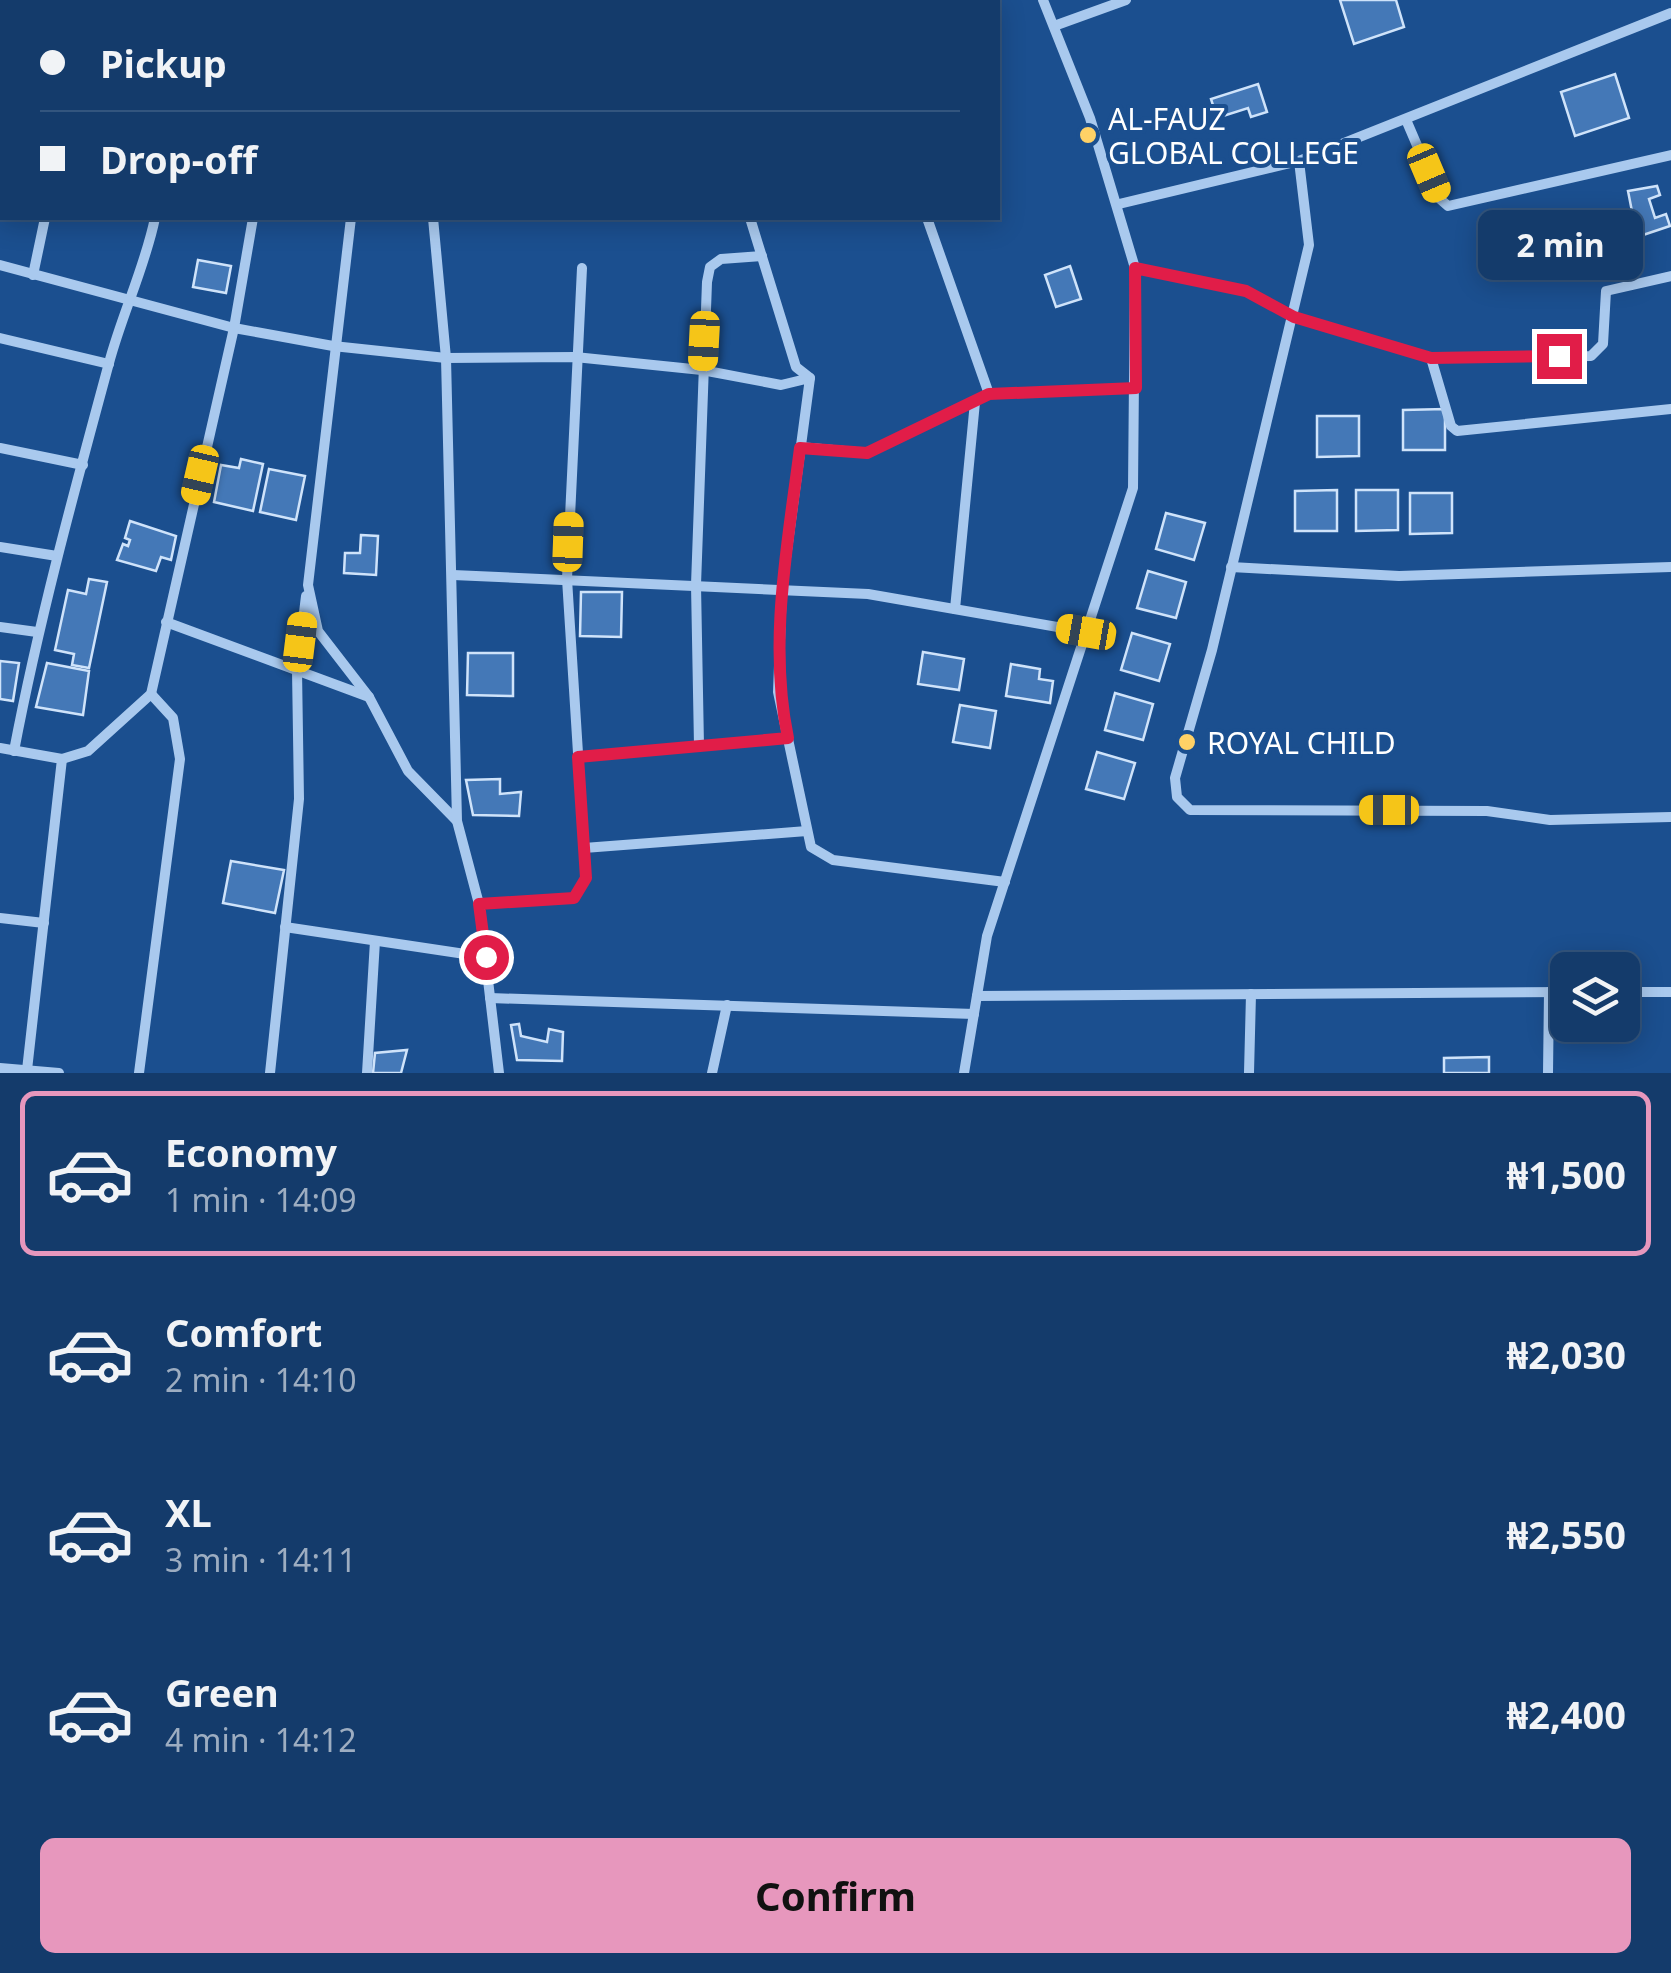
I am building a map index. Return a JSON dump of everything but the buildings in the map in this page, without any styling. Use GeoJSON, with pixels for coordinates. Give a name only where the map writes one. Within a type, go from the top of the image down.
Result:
{"type":"FeatureCollection","features":[{"type":"Feature","properties":{"kind":"street"},"geometry":{"type":"LineString","coordinates":[[964,1073],[987,936],[1132,488],[1135,268],[1119,204],[1043,0]]}},
{"type":"Feature","properties":{"kind":"street"},"geometry":{"type":"LineString","coordinates":[[1054,26],[1126,0]]}},
{"type":"Feature","properties":{"kind":"street"},"geometry":{"type":"LineString","coordinates":[[1119,204],[1299,161],[1407,122],[1671,13],[1667,0]]}},
{"type":"Feature","properties":{"kind":"street"},"geometry":{"type":"LineString","coordinates":[[1407,122],[1440,199],[1448,206],[1671,155]]}},
{"type":"Feature","properties":{"kind":"street"},"geometry":{"type":"LineString","coordinates":[[1299,161],[1310,245],[1175,778],[1177,797],[1190,810],[1487,811],[1550,820],[1671,817]]}},
{"type":"Feature","properties":{"kind":"street"},"geometry":{"type":"LineString","coordinates":[[34,275],[45,220]]}},
{"type":"Feature","properties":{"kind":"street"},"geometry":{"type":"LineString","coordinates":[[14,750],[37,632],[57,556],[127,300],[149,248],[155,220]]}},
{"type":"Feature","properties":{"kind":"street"},"geometry":{"type":"LineString","coordinates":[[0,748],[62,759],[88,751],[151,694],[234,328],[253,220]]}},
{"type":"Feature","properties":{"kind":"street"},"geometry":{"type":"LineString","coordinates":[[270,1073],[299,799],[297,670],[333,346],[352,220]]}},
{"type":"Feature","properties":{"kind":"street"},"geometry":{"type":"LineString","coordinates":[[433,220],[446,358],[457,821],[479,904],[499,1073]]}},
{"type":"Feature","properties":{"kind":"street"},"geometry":{"type":"LineString","coordinates":[[751,220],[796,367],[810,378]]}},
{"type":"Feature","properties":{"kind":"street"},"geometry":{"type":"LineString","coordinates":[[928,220],[989,394]]}},
{"type":"Feature","properties":{"kind":"street"},"geometry":{"type":"LineString","coordinates":[[700,746],[696,584],[702,370],[710,267],[721,258],[762,256]]}},
{"type":"Feature","properties":{"kind":"street"},"geometry":{"type":"LineString","coordinates":[[0,265],[234,328],[333,346],[446,358],[576,357],[702,370],[781,385],[810,378]]}},
{"type":"Feature","properties":{"kind":"street"},"geometry":{"type":"LineString","coordinates":[[479,904],[574,898],[586,878],[566,580],[582,268]]}},
{"type":"Feature","properties":{"kind":"street"},"geometry":{"type":"LineString","coordinates":[[1135,268],[1246,291],[1294,317],[1431,358],[1591,356],[1603,344],[1606,291],[1671,276]]}},
{"type":"Feature","properties":{"kind":"street"},"geometry":{"type":"LineString","coordinates":[[0,338],[109,364]]}},
{"type":"Feature","properties":{"kind":"street"},"geometry":{"type":"LineString","coordinates":[[1431,358],[1450,426],[1458,432],[1671,409]]}},
{"type":"Feature","properties":{"kind":"street"},"geometry":{"type":"LineString","coordinates":[[810,378],[782,588],[778,692],[810,847],[834,860],[1005,882]]}},
{"type":"Feature","properties":{"kind":"street"},"geometry":{"type":"LineString","coordinates":[[800,448],[867,453],[989,394],[1136,388]]}},
{"type":"Feature","properties":{"kind":"street"},"geometry":{"type":"LineString","coordinates":[[955,609],[975,402]]}},
{"type":"Feature","properties":{"kind":"street"},"geometry":{"type":"LineString","coordinates":[[0,448],[83,465]]}},
{"type":"Feature","properties":{"kind":"street"},"geometry":{"type":"LineString","coordinates":[[0,546],[57,556]]}},
{"type":"Feature","properties":{"kind":"street"},"geometry":{"type":"LineString","coordinates":[[1231,568],[1399,576],[1671,567]]}},
{"type":"Feature","properties":{"kind":"street"},"geometry":{"type":"LineString","coordinates":[[453,575],[868,594],[1086,632]]}},
{"type":"Feature","properties":{"kind":"street"},"geometry":{"type":"LineString","coordinates":[[308,585],[318,631],[370,697],[408,771],[457,821]]}},
{"type":"Feature","properties":{"kind":"street"},"geometry":{"type":"LineString","coordinates":[[166,622],[370,697]]}},
{"type":"Feature","properties":{"kind":"street"},"geometry":{"type":"LineString","coordinates":[[0,627],[37,632]]}},
{"type":"Feature","properties":{"kind":"street"},"geometry":{"type":"LineString","coordinates":[[139,1073],[180,759],[173,718],[151,694]]}},
{"type":"Feature","properties":{"kind":"street"},"geometry":{"type":"LineString","coordinates":[[578,757],[788,738]]}},
{"type":"Feature","properties":{"kind":"street"},"geometry":{"type":"LineString","coordinates":[[27,1070],[62,759]]}},
{"type":"Feature","properties":{"kind":"street"},"geometry":{"type":"LineString","coordinates":[[584,848],[807,831]]}},
{"type":"Feature","properties":{"kind":"street"},"geometry":{"type":"LineString","coordinates":[[0,918],[44,923]]}},
{"type":"Feature","properties":{"kind":"street"},"geometry":{"type":"LineString","coordinates":[[286,927],[486,957]]}},
{"type":"Feature","properties":{"kind":"street"},"geometry":{"type":"LineString","coordinates":[[367,1073],[375,941]]}},
{"type":"Feature","properties":{"kind":"street"},"geometry":{"type":"LineString","coordinates":[[977,996],[1550,992],[1548,1073]]}},
{"type":"Feature","properties":{"kind":"street"},"geometry":{"type":"LineString","coordinates":[[1640,992],[1671,992]]}},
{"type":"Feature","properties":{"kind":"street"},"geometry":{"type":"LineString","coordinates":[[1249,1073],[1251,994]]}},
{"type":"Feature","properties":{"kind":"street"},"geometry":{"type":"LineString","coordinates":[[490,998],[974,1014]]}},
{"type":"Feature","properties":{"kind":"street"},"geometry":{"type":"LineString","coordinates":[[712,1073],[728,1005]]}},
{"type":"Feature","properties":{"kind":"street"},"geometry":{"type":"LineString","coordinates":[[0,1068],[60,1073]]}},
{"type":"Feature","properties":{"kind":"place","name":"AL-FAUZ GLOBAL COLLEGE"},"geometry":{"type":"Point","coordinates":[1088,135]}},
{"type":"Feature","properties":{"kind":"place","name":"ROYAL CHILD"},"geometry":{"type":"Point","coordinates":[1187,742]}},
{"type":"Feature","properties":{"kind":"route"},"geometry":{"type":"LineString","coordinates":[[486,957],[479,904],[574,898],[582,890],[586,878],[578,757],[788,738],[778,692],[782,588],[800,448],[867,453],[989,394],[1136,388],[1135,268],[1246,291],[1294,317],[1431,358],[1559,356]]}}]}
